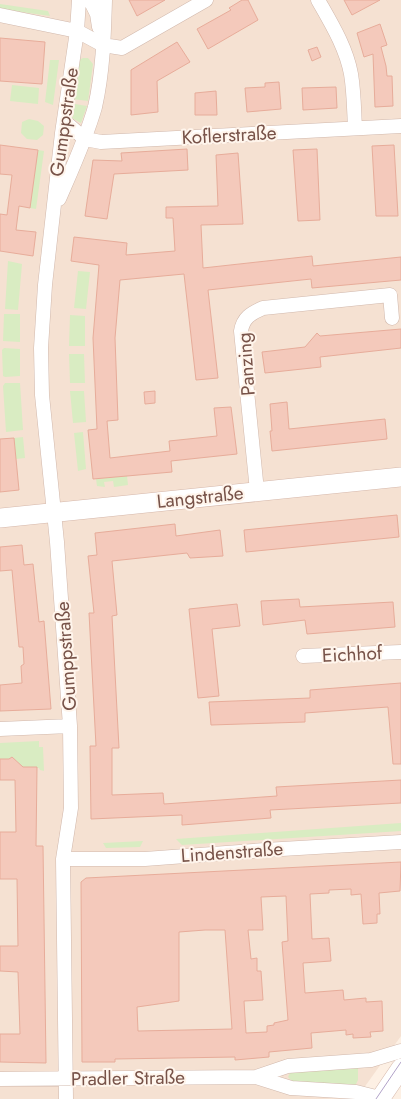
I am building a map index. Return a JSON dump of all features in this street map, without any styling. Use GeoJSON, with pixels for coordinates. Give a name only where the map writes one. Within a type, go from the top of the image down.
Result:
{"type":"FeatureCollection","features":[{"type":"Feature","properties":{"kind":"street","name":"Gumppstraße"},"geometry":{"type":"LineString","coordinates":[[66,1099],[63,859],[72,808],[70,726],[54,512],[42,395],[41,348],[45,285],[64,121],[77,31],[79,0]]}},
{"type":"Feature","properties":{"kind":"street","name":"Gumppstraße"},"geometry":{"type":"LineString","coordinates":[[90,0],[97,14],[103,45]]}},
{"type":"Feature","properties":{"kind":"street","name":"Gumppstraße"},"geometry":{"type":"LineString","coordinates":[[53,213],[85,139],[98,90],[105,0]]}},
{"type":"Feature","properties":{"kind":"street"},"geometry":{"type":"LineString","coordinates":[[0,15],[77,31],[103,45],[122,48],[206,0]]}},
{"type":"Feature","properties":{"kind":"street"},"geometry":{"type":"LineString","coordinates":[[318,0],[334,29],[349,68],[352,85],[354,128]]}},
{"type":"Feature","properties":{"kind":"street"},"geometry":{"type":"LineString","coordinates":[[64,121],[85,139]]}},
{"type":"Feature","properties":{"kind":"street","name":"Koflerstraße"},"geometry":{"type":"LineString","coordinates":[[85,139],[105,142],[401,126]]}},
{"type":"Feature","properties":{"kind":"street","name":"Panzing"},"geometry":{"type":"LineString","coordinates":[[257,491],[241,331],[247,317],[263,308],[390,295],[392,318]]}},
{"type":"Feature","properties":{"kind":"street","name":"Langstraße"},"geometry":{"type":"LineString","coordinates":[[0,518],[401,477]]}},
{"type":"Feature","properties":{"kind":"street","name":"Eichhof"},"geometry":{"type":"LineString","coordinates":[[303,656],[401,652]]}},
{"type":"Feature","properties":{"kind":"street"},"geometry":{"type":"LineString","coordinates":[[0,729],[70,726]]}},
{"type":"Feature","properties":{"kind":"street","name":"Lindenstraße"},"geometry":{"type":"LineString","coordinates":[[63,859],[145,858],[401,842]]}},
{"type":"Feature","properties":{"kind":"street","name":"Pradler Straße"},"geometry":{"type":"LineString","coordinates":[[256,1077],[288,1066],[371,1060],[401,1051]]}},
{"type":"Feature","properties":{"kind":"street","name":"Pradler Straße"},"geometry":{"type":"LineString","coordinates":[[371,1060],[400,1072]]}},
{"type":"Feature","properties":{"kind":"street"},"geometry":{"type":"LineString","coordinates":[[382,1099],[400,1072]]}},
{"type":"Feature","properties":{"kind":"street","name":"Pradler Straße"},"geometry":{"type":"LineString","coordinates":[[0,1079],[256,1077],[291,1088],[356,1092],[382,1099]]}},
{"type":"Feature","properties":{"kind":"shaded area"},"geometry":{"type":"Polygon","coordinates":[[[0,0],[401,0],[401,1036],[356,1099],[0,1099],[0,0]]]}},
{"type":"Feature","properties":{"kind":"green space"},"geometry":{"type":"Polygon","coordinates":[[[0,4],[48,11],[50,16],[0,9],[0,4]]]}},
{"type":"Feature","properties":{"kind":"green space"},"geometry":{"type":"Polygon","coordinates":[[[88,58],[93,64],[88,101],[72,99],[79,60],[88,58]]]}},
{"type":"Feature","properties":{"kind":"green space"},"geometry":{"type":"Polygon","coordinates":[[[50,60],[59,60],[53,105],[45,102],[50,60]]]}},
{"type":"Feature","properties":{"kind":"green space"},"geometry":{"type":"Polygon","coordinates":[[[12,85],[39,88],[38,104],[10,101],[12,85]]]}},
{"type":"Feature","properties":{"kind":"green space"},"geometry":{"type":"Polygon","coordinates":[[[75,104],[87,106],[81,123],[70,117],[73,117],[75,104]]]}},
{"type":"Feature","properties":{"kind":"green space"},"geometry":{"type":"Polygon","coordinates":[[[29,119],[38,121],[44,126],[43,135],[37,140],[27,139],[21,133],[22,122],[29,119]]]}},
{"type":"Feature","properties":{"kind":"green space"},"geometry":{"type":"Polygon","coordinates":[[[38,150],[44,151],[36,209],[30,208],[38,150]]]}},
{"type":"Feature","properties":{"kind":"green space"},"geometry":{"type":"Polygon","coordinates":[[[8,261],[22,264],[18,310],[5,309],[8,261]]]}},
{"type":"Feature","properties":{"kind":"green space"},"geometry":{"type":"Polygon","coordinates":[[[78,271],[90,272],[86,309],[74,308],[78,271]]]}},
{"type":"Feature","properties":{"kind":"green space"},"geometry":{"type":"Polygon","coordinates":[[[4,314],[20,314],[20,342],[3,341],[4,314]]]}},
{"type":"Feature","properties":{"kind":"green space"},"geometry":{"type":"Polygon","coordinates":[[[70,315],[85,316],[85,346],[69,346],[70,315]]]}},
{"type":"Feature","properties":{"kind":"green space"},"geometry":{"type":"Polygon","coordinates":[[[4,348],[20,349],[20,376],[3,376],[2,350],[4,348]]]}},
{"type":"Feature","properties":{"kind":"green space"},"geometry":{"type":"Polygon","coordinates":[[[69,354],[84,354],[85,383],[70,383],[69,354]]]}},
{"type":"Feature","properties":{"kind":"green space"},"geometry":{"type":"Polygon","coordinates":[[[5,383],[20,383],[23,430],[6,432],[3,386],[5,383]]]}},
{"type":"Feature","properties":{"kind":"green space"},"geometry":{"type":"Polygon","coordinates":[[[70,391],[84,391],[86,422],[73,423],[70,391]]]}},
{"type":"Feature","properties":{"kind":"green space"},"geometry":{"type":"Polygon","coordinates":[[[83,432],[86,469],[78,471],[74,433],[83,432]]]}},
{"type":"Feature","properties":{"kind":"green space"},"geometry":{"type":"Polygon","coordinates":[[[23,437],[25,458],[16,459],[14,438],[23,437]]]}},
{"type":"Feature","properties":{"kind":"green space"},"geometry":{"type":"Polygon","coordinates":[[[127,476],[128,485],[114,487],[113,481],[104,482],[105,487],[97,486],[96,479],[127,476]]]}},
{"type":"Feature","properties":{"kind":"green space"},"geometry":{"type":"Polygon","coordinates":[[[39,741],[39,747],[43,747],[44,771],[39,768],[16,767],[19,763],[12,757],[0,759],[0,743],[39,741]]]}},
{"type":"Feature","properties":{"kind":"green space"},"geometry":{"type":"Polygon","coordinates":[[[401,823],[401,831],[182,845],[176,839],[401,823]]]}},
{"type":"Feature","properties":{"kind":"green space"},"geometry":{"type":"Polygon","coordinates":[[[143,841],[140,847],[106,848],[103,843],[143,841]]]}},
{"type":"Feature","properties":{"kind":"green space"},"geometry":{"type":"Polygon","coordinates":[[[358,1064],[358,1080],[355,1086],[295,1084],[288,1077],[291,1071],[358,1064]]]}},
{"type":"Feature","properties":{"kind":"building"},"geometry":{"type":"Polygon","coordinates":[[[129,0],[165,0],[137,16],[129,0]]]}},
{"type":"Feature","properties":{"kind":"building"},"geometry":{"type":"Polygon","coordinates":[[[242,0],[248,0],[258,20],[208,49],[197,29],[231,10],[229,8],[242,0]]]}},
{"type":"Feature","properties":{"kind":"building"},"geometry":{"type":"Polygon","coordinates":[[[344,0],[380,0],[352,15],[344,0]]]}},
{"type":"Feature","properties":{"kind":"building"},"geometry":{"type":"Polygon","coordinates":[[[380,24],[387,45],[381,47],[387,76],[392,76],[393,106],[375,107],[373,54],[364,57],[357,33],[380,24]]]}},
{"type":"Feature","properties":{"kind":"building"},"geometry":{"type":"Polygon","coordinates":[[[0,38],[45,42],[42,84],[0,81],[0,38]]]}},
{"type":"Feature","properties":{"kind":"building"},"geometry":{"type":"Polygon","coordinates":[[[177,42],[190,62],[157,81],[158,112],[131,115],[131,70],[177,42]]]}},
{"type":"Feature","properties":{"kind":"building"},"geometry":{"type":"Polygon","coordinates":[[[317,47],[321,57],[312,61],[308,50],[317,47]]]}},
{"type":"Feature","properties":{"kind":"building"},"geometry":{"type":"Polygon","coordinates":[[[279,82],[281,109],[247,112],[245,88],[265,87],[265,83],[279,82]]]}},
{"type":"Feature","properties":{"kind":"building"},"geometry":{"type":"Polygon","coordinates":[[[336,87],[337,108],[303,110],[302,88],[336,87]]]}},
{"type":"Feature","properties":{"kind":"building"},"geometry":{"type":"Polygon","coordinates":[[[216,91],[217,115],[195,115],[195,93],[216,91]]]}},
{"type":"Feature","properties":{"kind":"building"},"geometry":{"type":"Polygon","coordinates":[[[0,145],[38,150],[30,208],[19,206],[16,230],[36,232],[33,256],[0,251],[0,214],[7,215],[12,175],[0,174],[0,145]]]}},
{"type":"Feature","properties":{"kind":"building"},"geometry":{"type":"Polygon","coordinates":[[[394,145],[398,216],[376,216],[372,146],[394,145]]]}},
{"type":"Feature","properties":{"kind":"building"},"geometry":{"type":"Polygon","coordinates":[[[187,149],[188,170],[114,174],[107,219],[85,216],[93,160],[122,161],[121,153],[187,149]]]}},
{"type":"Feature","properties":{"kind":"building"},"geometry":{"type":"Polygon","coordinates":[[[317,149],[320,220],[298,221],[293,150],[317,149]]]}},
{"type":"Feature","properties":{"kind":"building"},"geometry":{"type":"Polygon","coordinates":[[[238,153],[243,224],[201,225],[203,268],[312,256],[313,266],[401,257],[401,280],[312,288],[311,279],[208,290],[218,378],[196,380],[184,274],[120,280],[115,338],[118,420],[107,421],[110,458],[170,451],[169,441],[217,436],[214,408],[231,407],[237,454],[171,461],[172,472],[93,479],[88,430],[97,429],[93,338],[99,265],[71,261],[74,237],[127,243],[126,255],[175,251],[173,218],[166,218],[166,207],[218,206],[216,155],[238,153]]]}},
{"type":"Feature","properties":{"kind":"building"},"geometry":{"type":"Polygon","coordinates":[[[401,329],[401,348],[320,357],[321,367],[265,373],[262,352],[305,347],[317,333],[320,336],[401,329]]]}},
{"type":"Feature","properties":{"kind":"building"},"geometry":{"type":"Polygon","coordinates":[[[155,391],[155,403],[145,404],[144,392],[155,391]]]}},
{"type":"Feature","properties":{"kind":"building"},"geometry":{"type":"Polygon","coordinates":[[[287,402],[289,429],[385,419],[387,439],[272,451],[270,404],[287,402]]]}},
{"type":"Feature","properties":{"kind":"building"},"geometry":{"type":"Polygon","coordinates":[[[14,438],[19,490],[0,492],[0,439],[14,438]]]}},
{"type":"Feature","properties":{"kind":"building"},"geometry":{"type":"Polygon","coordinates":[[[397,515],[399,537],[246,552],[244,530],[397,515]]]}},
{"type":"Feature","properties":{"kind":"building"},"geometry":{"type":"Polygon","coordinates":[[[175,524],[176,536],[220,530],[223,556],[190,558],[187,553],[112,561],[117,615],[112,616],[119,748],[112,748],[112,795],[163,793],[164,804],[277,796],[276,787],[401,780],[401,803],[270,810],[271,818],[182,825],[182,815],[91,819],[90,746],[96,746],[89,613],[94,613],[88,556],[97,555],[95,533],[175,524]]]}},
{"type":"Feature","properties":{"kind":"building"},"geometry":{"type":"Polygon","coordinates":[[[22,545],[24,565],[33,564],[39,622],[44,621],[51,709],[0,711],[0,685],[22,683],[21,666],[24,664],[23,647],[19,647],[12,570],[0,571],[0,547],[22,545]]]}},
{"type":"Feature","properties":{"kind":"building"},"geometry":{"type":"Polygon","coordinates":[[[299,599],[300,607],[393,602],[395,627],[307,634],[305,620],[263,625],[261,601],[299,599]]]}},
{"type":"Feature","properties":{"kind":"building"},"geometry":{"type":"Polygon","coordinates":[[[237,604],[240,626],[212,629],[219,696],[198,698],[189,609],[237,604]]]}},
{"type":"Feature","properties":{"kind":"building"},"geometry":{"type":"Polygon","coordinates":[[[401,683],[401,764],[393,764],[388,707],[305,713],[305,722],[211,725],[209,702],[310,698],[310,690],[401,683]]]}},
{"type":"Feature","properties":{"kind":"building"},"geometry":{"type":"Polygon","coordinates":[[[12,757],[23,767],[37,767],[36,846],[43,846],[46,1063],[0,1062],[0,1034],[20,1034],[18,972],[0,971],[0,946],[18,946],[17,879],[0,879],[0,832],[16,832],[15,780],[0,780],[0,759],[12,757]]]}},
{"type":"Feature","properties":{"kind":"building"},"geometry":{"type":"Polygon","coordinates":[[[401,862],[400,891],[379,893],[380,914],[377,914],[377,923],[363,924],[361,894],[351,895],[351,889],[329,890],[329,893],[310,894],[312,939],[329,938],[331,961],[303,963],[305,993],[343,990],[344,1000],[366,998],[366,1002],[382,1001],[383,1031],[370,1032],[371,1037],[353,1038],[353,1034],[346,1035],[346,1030],[311,1033],[312,1048],[269,1052],[269,1057],[235,1060],[235,1057],[115,1059],[115,1062],[82,1062],[81,882],[86,878],[401,862]],[[286,896],[261,897],[263,930],[248,930],[251,959],[257,958],[257,971],[261,971],[263,1000],[244,1001],[246,1033],[267,1032],[267,1026],[288,1020],[282,942],[288,941],[286,896]],[[225,930],[179,932],[179,1001],[137,1007],[138,1031],[232,1029],[225,930]]]}},
{"type":"Feature","properties":{"kind":"tram line"},"geometry":{"type":"LineString","coordinates":[[376,1099],[401,1062]]}}]}
